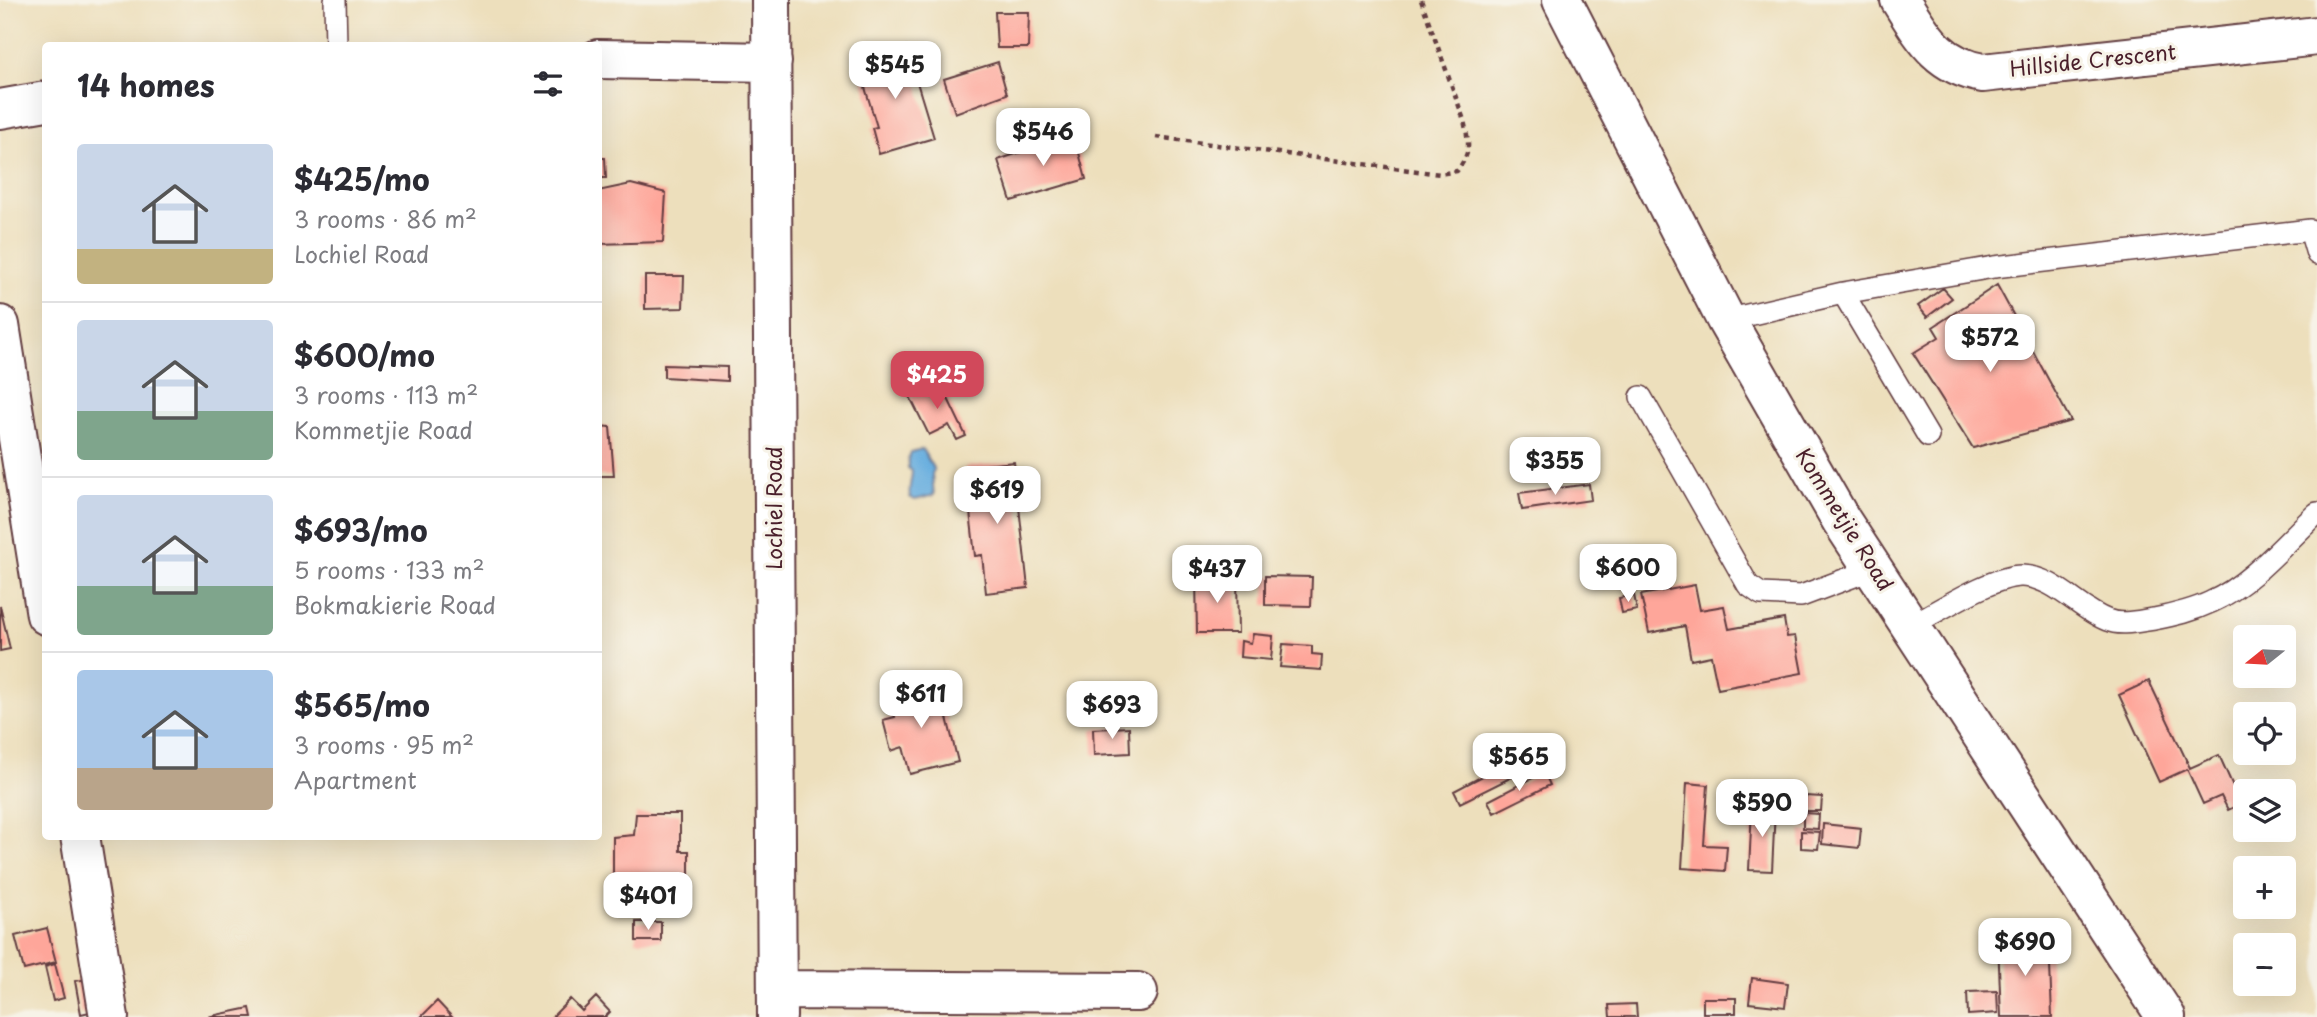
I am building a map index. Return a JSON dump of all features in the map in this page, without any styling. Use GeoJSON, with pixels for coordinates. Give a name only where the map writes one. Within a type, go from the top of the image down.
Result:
{"type":"FeatureCollection","features":[{"type":"Feature","properties":{"kind":"street","name":"Lochiel Road"},"geometry":{"type":"LineString","coordinates":[[771,0],[777,1004]]}},
{"type":"Feature","properties":{"kind":"street","name":"Kommetjie Road"},"geometry":{"type":"LineString","coordinates":[[1562,0],[1726,320],[1841,520],[2166,1017]]}},
{"type":"Feature","properties":{"kind":"street","name":"Hillside Crescent"},"geometry":{"type":"LineString","coordinates":[[1900,0],[1922,34],[1947,61],[1966,70],[1983,73],[2317,36]]}},
{"type":"Feature","properties":{"kind":"street"},"geometry":{"type":"LineString","coordinates":[[602,59],[772,62]]}},
{"type":"Feature","properties":{"kind":"street"},"geometry":{"type":"LineString","coordinates":[[0,108],[42,102]]}},
{"type":"Feature","properties":{"kind":"street"},"geometry":{"type":"LineString","coordinates":[[0,325],[42,590]]}},
{"type":"Feature","properties":{"kind":"street"},"geometry":{"type":"LineString","coordinates":[[81,840],[108,1017]]}},
{"type":"Feature","properties":{"kind":"street"},"geometry":{"type":"LineString","coordinates":[[777,1004],[1138,992]]}},
{"type":"Feature","properties":{"kind":"lane"},"geometry":{"type":"LineString","coordinates":[[335,0],[336,42]]}},
{"type":"Feature","properties":{"kind":"lane"},"geometry":{"type":"LineString","coordinates":[[1726,320],[1843,293],[1994,267],[2314,230],[2317,254]]}},
{"type":"Feature","properties":{"kind":"lane"},"geometry":{"type":"LineString","coordinates":[[1843,293],[1928,436]]}},
{"type":"Feature","properties":{"kind":"lane"},"geometry":{"type":"LineString","coordinates":[[1641,397],[1748,585],[1761,594],[1801,596],[1872,569]]}},
{"type":"Feature","properties":{"kind":"lane"},"geometry":{"type":"LineString","coordinates":[[1910,626],[1997,581],[2024,576],[2049,584],[2094,615],[2110,622],[2126,624],[2182,614],[2213,602],[2232,590],[2317,513]]}},
{"type":"Feature","properties":{"kind":"path"},"geometry":{"type":"LineString","coordinates":[[1156,136],[1440,174],[1457,172],[1467,157],[1468,141],[1464,120],[1421,0]]}},
{"type":"Feature","properties":{"kind":"water"},"geometry":{"type":"Polygon","coordinates":[[[922,449],[934,469],[934,495],[915,500],[910,497],[912,471],[908,468],[908,460],[911,452],[922,449]]]}},
{"type":"Feature","properties":{"kind":"building"},"geometry":{"type":"Polygon","coordinates":[[[995,12],[1029,12],[1028,48],[997,48],[995,12]]]}},
{"type":"Feature","properties":{"kind":"building"},"geometry":{"type":"Polygon","coordinates":[[[906,46],[934,138],[879,154],[872,128],[877,127],[857,61],[906,46]]]}},
{"type":"Feature","properties":{"kind":"building"},"geometry":{"type":"Polygon","coordinates":[[[998,62],[1007,94],[955,113],[944,79],[998,62]]]}},
{"type":"Feature","properties":{"kind":"building"},"geometry":{"type":"Polygon","coordinates":[[[1074,134],[1086,179],[1011,201],[998,160],[1074,134]]]}},
{"type":"Feature","properties":{"kind":"building"},"geometry":{"type":"Polygon","coordinates":[[[602,158],[605,158],[606,178],[602,178],[602,158]]]}},
{"type":"Feature","properties":{"kind":"building"},"geometry":{"type":"Polygon","coordinates":[[[631,184],[666,193],[663,242],[602,244],[602,190],[631,184]]]}},
{"type":"Feature","properties":{"kind":"building"},"geometry":{"type":"Polygon","coordinates":[[[645,276],[684,276],[683,308],[645,309],[645,276]]]}},
{"type":"Feature","properties":{"kind":"building"},"geometry":{"type":"Polygon","coordinates":[[[1997,285],[2071,421],[1973,448],[1913,353],[1939,337],[1933,327],[1997,285]]]}},
{"type":"Feature","properties":{"kind":"building"},"geometry":{"type":"Polygon","coordinates":[[[1943,288],[1952,298],[1927,317],[1918,306],[1943,288]]]}},
{"type":"Feature","properties":{"kind":"building"},"geometry":{"type":"Polygon","coordinates":[[[664,365],[727,367],[727,381],[664,377],[664,365]]]}},
{"type":"Feature","properties":{"kind":"building"},"geometry":{"type":"Polygon","coordinates":[[[940,382],[966,436],[957,440],[949,425],[929,435],[910,397],[940,382]]]}},
{"type":"Feature","properties":{"kind":"building"},"geometry":{"type":"Polygon","coordinates":[[[602,426],[610,427],[614,476],[602,476],[602,426]]]}},
{"type":"Feature","properties":{"kind":"building"},"geometry":{"type":"Polygon","coordinates":[[[1014,462],[1028,588],[986,593],[982,555],[975,556],[965,467],[1014,462]]]}},
{"type":"Feature","properties":{"kind":"building"},"geometry":{"type":"Polygon","coordinates":[[[1589,484],[1591,500],[1522,510],[1519,493],[1589,484]]]}},
{"type":"Feature","properties":{"kind":"building"},"geometry":{"type":"Polygon","coordinates":[[[1265,576],[1312,577],[1311,606],[1265,605],[1265,576]]]}},
{"type":"Feature","properties":{"kind":"building"},"geometry":{"type":"Polygon","coordinates":[[[1196,577],[1237,577],[1238,633],[1197,633],[1196,577]]]}},
{"type":"Feature","properties":{"kind":"building"},"geometry":{"type":"Polygon","coordinates":[[[1695,585],[1700,610],[1724,606],[1729,629],[1784,619],[1787,637],[1795,636],[1802,673],[1718,689],[1711,656],[1691,660],[1685,626],[1649,633],[1641,595],[1695,585]]]}},
{"type":"Feature","properties":{"kind":"building"},"geometry":{"type":"Polygon","coordinates":[[[1634,595],[1637,610],[1622,613],[1619,598],[1634,595]]]}},
{"type":"Feature","properties":{"kind":"building"},"geometry":{"type":"Polygon","coordinates":[[[0,606],[10,649],[0,651],[0,606]]]}},
{"type":"Feature","properties":{"kind":"building"},"geometry":{"type":"Polygon","coordinates":[[[1253,634],[1273,636],[1271,660],[1240,657],[1241,641],[1251,643],[1253,634]]]}},
{"type":"Feature","properties":{"kind":"building"},"geometry":{"type":"Polygon","coordinates":[[[1283,644],[1312,646],[1312,654],[1322,655],[1321,670],[1280,667],[1283,644]]]}},
{"type":"Feature","properties":{"kind":"building"},"geometry":{"type":"Polygon","coordinates":[[[2149,681],[2190,768],[2219,755],[2233,786],[2233,808],[2228,810],[2221,796],[2203,804],[2187,769],[2159,782],[2119,695],[2149,681]]]}},
{"type":"Feature","properties":{"kind":"building"},"geometry":{"type":"Polygon","coordinates":[[[939,685],[958,762],[910,774],[903,747],[891,751],[883,720],[895,717],[890,697],[939,685]]]}},
{"type":"Feature","properties":{"kind":"building"},"geometry":{"type":"Polygon","coordinates":[[[1129,727],[1130,753],[1094,755],[1093,729],[1129,727]]]}},
{"type":"Feature","properties":{"kind":"building"},"geometry":{"type":"Polygon","coordinates":[[[1511,761],[1518,774],[1460,803],[1454,791],[1511,761]]]}},
{"type":"Feature","properties":{"kind":"building"},"geometry":{"type":"Polygon","coordinates":[[[1544,772],[1550,785],[1494,813],[1488,801],[1544,772]]]}},
{"type":"Feature","properties":{"kind":"building"},"geometry":{"type":"Polygon","coordinates":[[[1687,783],[1708,785],[1704,845],[1727,846],[1725,871],[1682,868],[1687,783]]]}},
{"type":"Feature","properties":{"kind":"building"},"geometry":{"type":"Polygon","coordinates":[[[1805,796],[1822,797],[1821,811],[1805,811],[1805,796]]]}},
{"type":"Feature","properties":{"kind":"building"},"geometry":{"type":"Polygon","coordinates":[[[1752,807],[1775,809],[1772,871],[1749,870],[1752,807]]]}},
{"type":"Feature","properties":{"kind":"building"},"geometry":{"type":"Polygon","coordinates":[[[1803,813],[1819,814],[1818,829],[1803,828],[1803,813]]]}},
{"type":"Feature","properties":{"kind":"building"},"geometry":{"type":"Polygon","coordinates":[[[636,814],[680,814],[680,851],[689,851],[689,905],[636,906],[636,896],[613,896],[613,837],[634,835],[636,814]]]}},
{"type":"Feature","properties":{"kind":"building"},"geometry":{"type":"Polygon","coordinates":[[[1823,824],[1861,828],[1859,848],[1822,844],[1823,824]]]}},
{"type":"Feature","properties":{"kind":"building"},"geometry":{"type":"Polygon","coordinates":[[[1801,831],[1820,832],[1818,849],[1801,848],[1801,831]]]}},
{"type":"Feature","properties":{"kind":"building"},"geometry":{"type":"Polygon","coordinates":[[[636,922],[661,922],[661,941],[636,941],[636,922]]]}},
{"type":"Feature","properties":{"kind":"building"},"geometry":{"type":"Polygon","coordinates":[[[47,928],[56,962],[24,970],[15,936],[47,928]]]}},
{"type":"Feature","properties":{"kind":"building"},"geometry":{"type":"Polygon","coordinates":[[[2049,939],[2052,1017],[2001,1017],[1998,940],[2049,939]]]}},
{"type":"Feature","properties":{"kind":"building"},"geometry":{"type":"Polygon","coordinates":[[[55,964],[64,998],[53,1001],[45,967],[55,964]]]}},
{"type":"Feature","properties":{"kind":"building"},"geometry":{"type":"Polygon","coordinates":[[[1752,978],[1788,983],[1785,1007],[1749,1003],[1752,978]]]}},
{"type":"Feature","properties":{"kind":"building"},"geometry":{"type":"Polygon","coordinates":[[[89,979],[94,1011],[81,1014],[75,981],[89,979]]]}},
{"type":"Feature","properties":{"kind":"building"},"geometry":{"type":"Polygon","coordinates":[[[1997,991],[1998,1013],[1968,1015],[1967,992],[1997,991]]]}},
{"type":"Feature","properties":{"kind":"building"},"geometry":{"type":"Polygon","coordinates":[[[596,997],[610,1012],[605,1017],[552,1017],[570,999],[582,1011],[596,997]]]}},
{"type":"Feature","properties":{"kind":"building"},"geometry":{"type":"Polygon","coordinates":[[[1703,998],[1736,998],[1736,1013],[1703,1013],[1703,998]]]}},
{"type":"Feature","properties":{"kind":"building"},"geometry":{"type":"Polygon","coordinates":[[[437,1001],[452,1017],[421,1017],[437,1001]]]}},
{"type":"Feature","properties":{"kind":"building"},"geometry":{"type":"Polygon","coordinates":[[[1636,1004],[1637,1017],[1610,1017],[1609,1005],[1636,1004]]]}},
{"type":"Feature","properties":{"kind":"building"},"geometry":{"type":"Polygon","coordinates":[[[250,1008],[252,1017],[211,1016],[250,1008]]]}}]}
